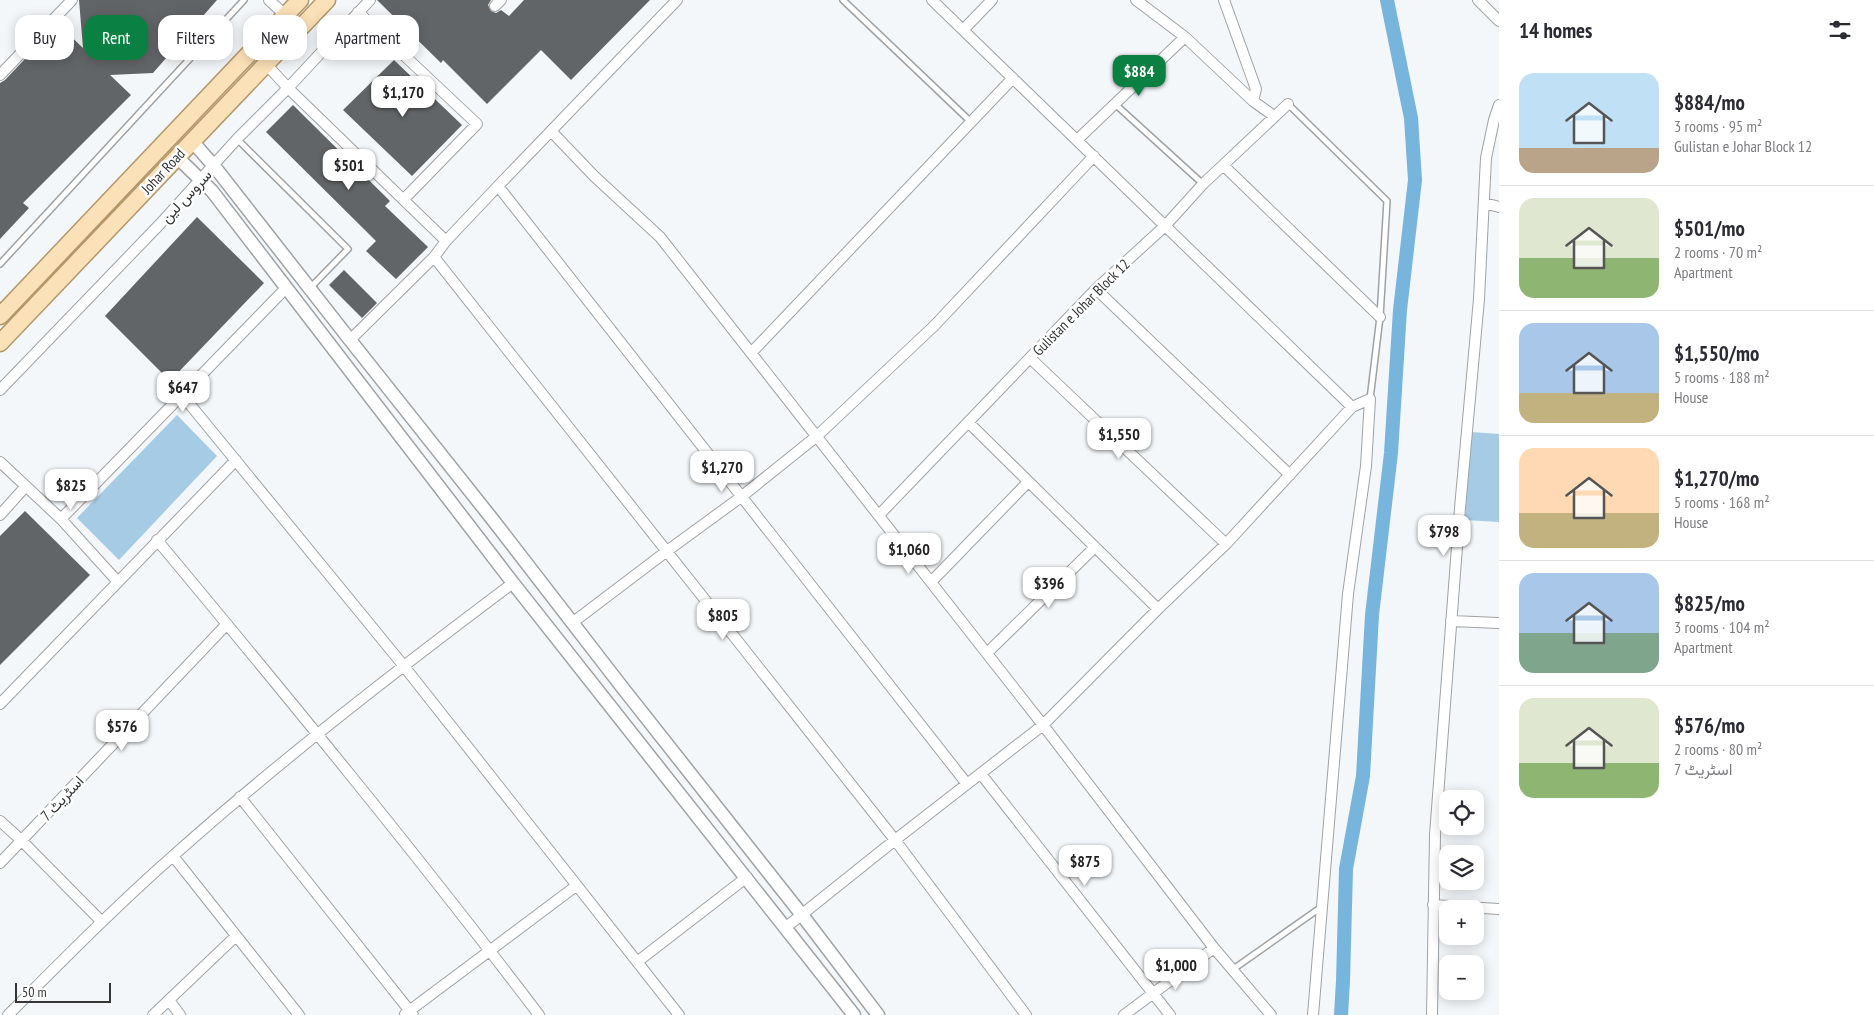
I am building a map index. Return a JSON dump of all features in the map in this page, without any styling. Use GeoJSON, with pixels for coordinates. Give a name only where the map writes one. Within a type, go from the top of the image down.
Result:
{"type":"FeatureCollection","features":[{"type":"Feature","properties":{"kind":"main road","name":"Johar Road"},"geometry":{"type":"LineString","coordinates":[[285,15],[300,0]]}},
{"type":"Feature","properties":{"kind":"main road","name":"Johar Road"},"geometry":{"type":"LineString","coordinates":[[0,343],[327,0]]}},
{"type":"Feature","properties":{"kind":"main road","name":"Johar Road"},"geometry":{"type":"LineString","coordinates":[[0,316],[243,59]]}},
{"type":"Feature","properties":{"kind":"street"},"geometry":{"type":"LineString","coordinates":[[0,75],[72,0]]}},
{"type":"Feature","properties":{"kind":"street"},"geometry":{"type":"LineString","coordinates":[[269,0],[285,15]]}},
{"type":"Feature","properties":{"kind":"street","name":"سروس لین"},"geometry":{"type":"LineString","coordinates":[[0,390],[370,0]]}},
{"type":"Feature","properties":{"kind":"street"},"geometry":{"type":"LineString","coordinates":[[350,340],[434,256],[498,186],[678,0]]}},
{"type":"Feature","properties":{"kind":"street"},"geometry":{"type":"LineString","coordinates":[[932,0],[1352,407]]}},
{"type":"Feature","properties":{"kind":"street"},"geometry":{"type":"LineString","coordinates":[[963,30],[992,0]]}},
{"type":"Feature","properties":{"kind":"street"},"geometry":{"type":"LineString","coordinates":[[1136,0],[1185,37],[1253,101],[1274,116]]}},
{"type":"Feature","properties":{"kind":"street"},"geometry":{"type":"LineString","coordinates":[[1224,0],[1256,90],[1253,101]]}},
{"type":"Feature","properties":{"kind":"street"},"geometry":{"type":"LineString","coordinates":[[1478,0],[1499,22]]}},
{"type":"Feature","properties":{"kind":"street"},"geometry":{"type":"LineString","coordinates":[[358,12],[477,124],[404,199]]}},
{"type":"Feature","properties":{"kind":"street"},"geometry":{"type":"LineString","coordinates":[[1077,140],[1185,37]]}},
{"type":"Feature","properties":{"kind":"street"},"geometry":{"type":"LineString","coordinates":[[266,64],[288,88],[446,241]]}},
{"type":"Feature","properties":{"kind":"street"},"geometry":{"type":"LineString","coordinates":[[752,352],[1013,78]]}},
{"type":"Feature","properties":{"kind":"street","name":"Gulistan e Johar Block 12"},"geometry":{"type":"LineString","coordinates":[[879,515],[1096,289],[1165,226],[1203,184],[1288,104]]}},
{"type":"Feature","properties":{"kind":"street"},"geometry":{"type":"LineString","coordinates":[[1432,1015],[1434,835],[1479,299],[1486,158],[1499,105]]}},
{"type":"Feature","properties":{"kind":"street"},"geometry":{"type":"LineString","coordinates":[[551,131],[594,176],[660,238],[752,352],[987,653],[1214,948],[1271,1015]]}},
{"type":"Feature","properties":{"kind":"street"},"geometry":{"type":"LineString","coordinates":[[192,141],[214,166],[493,520],[878,1015]]}},
{"type":"Feature","properties":{"kind":"street"},"geometry":{"type":"LineString","coordinates":[[572,623],[741,497],[817,436],[934,326],[1094,156]]}},
{"type":"Feature","properties":{"kind":"street"},"geometry":{"type":"LineString","coordinates":[[177,157],[212,191],[513,583],[747,877],[854,1015]]}},
{"type":"Feature","properties":{"kind":"street"},"geometry":{"type":"LineString","coordinates":[[1224,166],[1380,318]]}},
{"type":"Feature","properties":{"kind":"street"},"geometry":{"type":"LineString","coordinates":[[498,186],[967,784]]}},
{"type":"Feature","properties":{"kind":"street"},"geometry":{"type":"LineString","coordinates":[[1484,203],[1499,207]]}},
{"type":"Feature","properties":{"kind":"street"},"geometry":{"type":"LineString","coordinates":[[434,256],[895,840],[1026,1015]]}},
{"type":"Feature","properties":{"kind":"street"},"geometry":{"type":"LineString","coordinates":[[61,519],[183,396],[286,288]]}},
{"type":"Feature","properties":{"kind":"street"},"geometry":{"type":"LineString","coordinates":[[1096,289],[1290,475]]}},
{"type":"Feature","properties":{"kind":"street"},"geometry":{"type":"LineString","coordinates":[[1030,358],[1226,544]]}},
{"type":"Feature","properties":{"kind":"street"},"geometry":{"type":"LineString","coordinates":[[183,396],[403,665],[679,1015]]}},
{"type":"Feature","properties":{"kind":"street"},"geometry":{"type":"LineString","coordinates":[[785,928],[1043,725],[1158,608],[1226,544],[1352,407],[1370,399],[1366,466],[1348,594],[1313,1015]]}},
{"type":"Feature","properties":{"kind":"street"},"geometry":{"type":"LineString","coordinates":[[968,422],[1158,608]]}},
{"type":"Feature","properties":{"kind":"street"},"geometry":{"type":"LineString","coordinates":[[0,704],[236,460]]}},
{"type":"Feature","properties":{"kind":"street"},"geometry":{"type":"LineString","coordinates":[[0,462],[61,519],[118,582]]}},
{"type":"Feature","properties":{"kind":"street"},"geometry":{"type":"LineString","coordinates":[[931,582],[1028,482]]}},
{"type":"Feature","properties":{"kind":"street"},"geometry":{"type":"LineString","coordinates":[[0,515],[26,486]]}},
{"type":"Feature","properties":{"kind":"street"},"geometry":{"type":"LineString","coordinates":[[157,540],[317,734],[490,951],[538,1015]]}},
{"type":"Feature","properties":{"kind":"street"},"geometry":{"type":"LineString","coordinates":[[987,653],[1095,547]]}},
{"type":"Feature","properties":{"kind":"street"},"geometry":{"type":"LineString","coordinates":[[8,1015],[102,922],[240,797],[403,665],[513,583]]}},
{"type":"Feature","properties":{"kind":"street"},"geometry":{"type":"LineString","coordinates":[[1451,621],[1499,623]]}},
{"type":"Feature","properties":{"kind":"street","name":"اسٹریٹ 7"},"geometry":{"type":"LineString","coordinates":[[0,863],[227,624]]}},
{"type":"Feature","properties":{"kind":"street"},"geometry":{"type":"LineString","coordinates":[[600,692],[615,679]]}},
{"type":"Feature","properties":{"kind":"street"},"geometry":{"type":"LineString","coordinates":[[981,774],[1170,1015]]}},
{"type":"Feature","properties":{"kind":"street"},"geometry":{"type":"LineString","coordinates":[[240,797],[409,1014],[576,886]]}},
{"type":"Feature","properties":{"kind":"street"},"geometry":{"type":"LineString","coordinates":[[0,822],[21,840],[102,922]]}},
{"type":"Feature","properties":{"kind":"street"},"geometry":{"type":"LineString","coordinates":[[173,856],[299,1015]]}},
{"type":"Feature","properties":{"kind":"street"},"geometry":{"type":"LineString","coordinates":[[637,962],[747,877]]}},
{"type":"Feature","properties":{"kind":"street"},"geometry":{"type":"LineString","coordinates":[[1433,905],[1499,909]]}},
{"type":"Feature","properties":{"kind":"street"},"geometry":{"type":"LineString","coordinates":[[153,1015],[236,936]]}},
{"type":"Feature","properties":{"kind":"street"},"geometry":{"type":"LineString","coordinates":[[1124,1015],[1152,992],[1214,948]]}},
{"type":"Feature","properties":{"kind":"street"},"geometry":{"type":"LineString","coordinates":[[168,1000],[180,1015]]}},
{"type":"Feature","properties":{"kind":"lane"},"geometry":{"type":"LineString","coordinates":[[0,264],[244,0]]}},
{"type":"Feature","properties":{"kind":"lane"},"geometry":{"type":"LineString","coordinates":[[843,0],[971,122]]}},
{"type":"Feature","properties":{"kind":"lane"},"geometry":{"type":"LineString","coordinates":[[1115,103],[1203,184]]}},
{"type":"Feature","properties":{"kind":"lane"},"geometry":{"type":"LineString","coordinates":[[1288,104],[1387,201],[1380,318],[1370,399]]}},
{"type":"Feature","properties":{"kind":"lane"},"geometry":{"type":"LineString","coordinates":[[237,139],[348,249],[310,289]]}},
{"type":"Feature","properties":{"kind":"lane"},"geometry":{"type":"LineString","coordinates":[[1232,970],[1323,907]]}},
{"type":"Feature","properties":{"kind":"shaded area"},"geometry":{"type":"Polygon","coordinates":[[[177,415],[217,456],[119,560],[77,518],[177,415]]]}},
{"type":"Feature","properties":{"kind":"shaded area"},"geometry":{"type":"Polygon","coordinates":[[[1471,432],[1499,434],[1499,522],[1465,520],[1471,432]]]}},
{"type":"Feature","properties":{"kind":"building"},"geometry":{"type":"Polygon","coordinates":[[[79,0],[217,0],[204,15],[158,15],[158,60],[164,60],[153,73],[110,75],[131,95],[23,203],[29,208],[0,239],[0,83],[24,60],[74,60],[74,39],[83,48],[79,0]]]}},
{"type":"Feature","properties":{"kind":"building"},"geometry":{"type":"Polygon","coordinates":[[[377,0],[491,0],[488,5],[491,11],[496,13],[501,10],[509,16],[524,0],[650,0],[571,80],[541,50],[487,104],[443,60],[441,63],[419,41],[419,15],[392,15],[377,0]]]}},
{"type":"Feature","properties":{"kind":"building"},"geometry":{"type":"Polygon","coordinates":[[[394,60],[462,125],[412,176],[343,110],[394,60]]]}},
{"type":"Feature","properties":{"kind":"building"},"geometry":{"type":"Polygon","coordinates":[[[293,105],[390,201],[385,206],[428,247],[396,279],[366,251],[376,241],[266,132],[293,105]]]}},
{"type":"Feature","properties":{"kind":"building"},"geometry":{"type":"Polygon","coordinates":[[[197,217],[264,283],[170,381],[105,316],[197,217]]]}},
{"type":"Feature","properties":{"kind":"building"},"geometry":{"type":"Polygon","coordinates":[[[344,270],[377,303],[362,318],[329,285],[344,270]]]}},
{"type":"Feature","properties":{"kind":"building"},"geometry":{"type":"Polygon","coordinates":[[[25,511],[90,575],[0,665],[0,536],[25,511]]]}},
{"type":"Feature","properties":{"kind":"waterway"},"geometry":{"type":"LineString","coordinates":[[1341,1015],[1346,869],[1363,776],[1372,615],[1391,453],[1400,310],[1415,180],[1411,118],[1387,0]]}}]}
